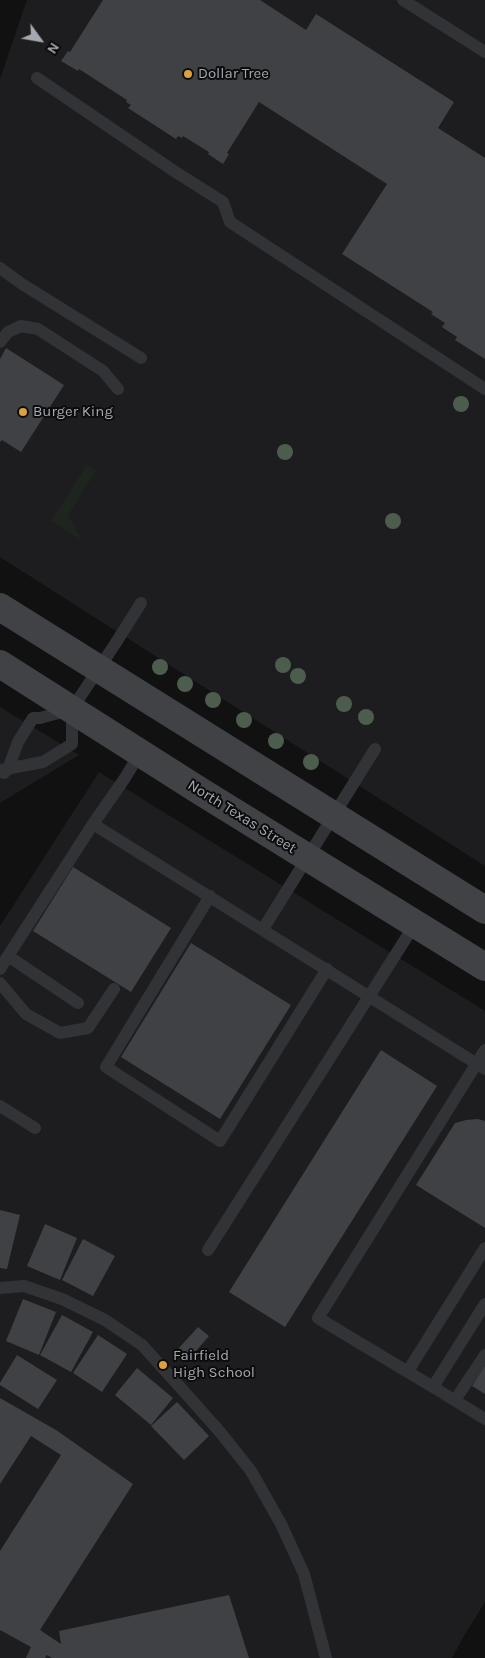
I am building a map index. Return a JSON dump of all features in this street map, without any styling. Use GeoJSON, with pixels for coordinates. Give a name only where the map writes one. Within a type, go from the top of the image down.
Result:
{"type":"FeatureCollection","features":[{"type":"Feature","properties":{"kind":"main road"},"geometry":{"type":"LineString","coordinates":[[0,607],[485,910]]}},
{"type":"Feature","properties":{"kind":"main road","name":"North Texas Street"},"geometry":{"type":"LineString","coordinates":[[0,664],[485,967]]}},
{"type":"Feature","properties":{"kind":"lane"},"geometry":{"type":"LineString","coordinates":[[403,0],[485,52]]}},
{"type":"Feature","properties":{"kind":"lane"},"geometry":{"type":"LineString","coordinates":[[37,78],[223,202],[230,222],[485,389]]}},
{"type":"Feature","properties":{"kind":"lane"},"geometry":{"type":"LineString","coordinates":[[0,268],[22,284],[141,358]]}},
{"type":"Feature","properties":{"kind":"lane"},"geometry":{"type":"LineString","coordinates":[[0,342],[8,332],[20,326],[38,329],[103,371],[118,389]]}},
{"type":"Feature","properties":{"kind":"lane"},"geometry":{"type":"LineString","coordinates":[[3,772],[43,762],[72,744],[72,709],[141,603]]}},
{"type":"Feature","properties":{"kind":"lane"},"geometry":{"type":"LineString","coordinates":[[3,772],[33,718],[40,718],[72,709]]}},
{"type":"Feature","properties":{"kind":"lane"},"geometry":{"type":"LineString","coordinates":[[263,928],[375,749]]}},
{"type":"Feature","properties":{"kind":"lane"},"geometry":{"type":"LineString","coordinates":[[0,970],[140,753]]}},
{"type":"Feature","properties":{"kind":"lane"},"geometry":{"type":"LineString","coordinates":[[93,824],[263,928],[481,1066]]}},
{"type":"Feature","properties":{"kind":"lane"},"geometry":{"type":"LineString","coordinates":[[210,896],[106,1067],[220,1141],[327,969]]}},
{"type":"Feature","properties":{"kind":"lane"},"geometry":{"type":"LineString","coordinates":[[208,1250],[414,924]]}},
{"type":"Feature","properties":{"kind":"lane"},"geometry":{"type":"LineString","coordinates":[[8,956],[78,1003]]}},
{"type":"Feature","properties":{"kind":"lane"},"geometry":{"type":"LineString","coordinates":[[0,983],[26,1014],[60,1033],[88,1028],[114,989]]}},
{"type":"Feature","properties":{"kind":"lane"},"geometry":{"type":"LineString","coordinates":[[485,1050],[481,1066],[318,1318],[485,1419]]}},
{"type":"Feature","properties":{"kind":"lane"},"geometry":{"type":"LineString","coordinates":[[0,1106],[35,1128]]}},
{"type":"Feature","properties":{"kind":"lane"},"geometry":{"type":"LineString","coordinates":[[408,1371],[485,1248]]}},
{"type":"Feature","properties":{"kind":"lane"},"geometry":{"type":"LineString","coordinates":[[0,1288],[24,1286],[62,1299],[105,1320],[142,1345],[220,1432],[251,1470],[281,1524],[304,1574],[326,1658]]}},
{"type":"Feature","properties":{"kind":"lane"},"geometry":{"type":"LineString","coordinates":[[433,1387],[485,1304]]}},
{"type":"Feature","properties":{"kind":"lane"},"geometry":{"type":"LineString","coordinates":[[455,1400],[485,1354]]}},
{"type":"Feature","properties":{"kind":"shaded area"},"geometry":{"type":"Polygon","coordinates":[[[27,0],[485,0],[485,866],[0,557],[0,79],[27,0]]]}},
{"type":"Feature","properties":{"kind":"shaded area"},"geometry":{"type":"Polygon","coordinates":[[[87,465],[96,471],[68,515],[82,540],[51,521],[87,465]]]}},
{"type":"Feature","properties":{"kind":"shaded area"},"geometry":{"type":"Polygon","coordinates":[[[0,707],[79,755],[0,803],[0,707]]]}},
{"type":"Feature","properties":{"kind":"shaded area"},"geometry":{"type":"Polygon","coordinates":[[[99,772],[485,1011],[485,1602],[452,1658],[0,1658],[0,926],[99,772]]]}},
{"type":"Feature","properties":{"kind":"building"},"geometry":{"type":"Polygon","coordinates":[[[103,0],[260,0],[306,30],[316,14],[454,102],[438,128],[485,158],[485,359],[455,340],[457,337],[442,327],[445,323],[431,314],[433,312],[342,254],[387,184],[259,102],[227,153],[229,154],[223,164],[208,154],[209,152],[183,136],[182,138],[178,136],[176,139],[128,108],[131,105],[126,102],[127,100],[79,69],[78,71],[61,61],[68,51],[70,52],[103,0]]]}},
{"type":"Feature","properties":{"kind":"building","name":"Burger King"},"geometry":{"type":"Polygon","coordinates":[[[6,348],[64,385],[21,452],[2,440],[0,442],[0,359],[6,348]]]}},
{"type":"Feature","properties":{"kind":"building"},"geometry":{"type":"Polygon","coordinates":[[[73,867],[171,928],[131,992],[33,931],[73,867]]]}},
{"type":"Feature","properties":{"kind":"building"},"geometry":{"type":"Polygon","coordinates":[[[191,943],[291,1005],[220,1119],[121,1057],[191,943]]]}},
{"type":"Feature","properties":{"kind":"building"},"geometry":{"type":"Polygon","coordinates":[[[381,1050],[437,1086],[285,1327],[229,1292],[381,1050]]]}},
{"type":"Feature","properties":{"kind":"building"},"geometry":{"type":"Polygon","coordinates":[[[478,1119],[485,1121],[485,1228],[416,1185],[455,1123],[478,1119]]]}},
{"type":"Feature","properties":{"kind":"building"},"geometry":{"type":"Polygon","coordinates":[[[0,1210],[20,1215],[7,1269],[0,1268],[0,1210]]]}},
{"type":"Feature","properties":{"kind":"building"},"geometry":{"type":"Polygon","coordinates":[[[45,1224],[77,1238],[60,1280],[27,1266],[45,1224]]]}},
{"type":"Feature","properties":{"kind":"building"},"geometry":{"type":"Polygon","coordinates":[[[83,1239],[115,1256],[93,1296],[62,1280],[83,1239]]]}},
{"type":"Feature","properties":{"kind":"building"},"geometry":{"type":"Polygon","coordinates":[[[23,1299],[56,1312],[39,1355],[6,1341],[23,1299]]]}},
{"type":"Feature","properties":{"kind":"building"},"geometry":{"type":"Polygon","coordinates":[[[62,1315],[93,1332],[71,1372],[40,1355],[62,1315]]]}},
{"type":"Feature","properties":{"kind":"building"},"geometry":{"type":"Polygon","coordinates":[[[198,1327],[209,1336],[190,1358],[179,1348],[198,1327]]]}},
{"type":"Feature","properties":{"kind":"building"},"geometry":{"type":"Polygon","coordinates":[[[98,1335],[127,1354],[102,1392],[73,1373],[98,1335]]]}},
{"type":"Feature","properties":{"kind":"building"},"geometry":{"type":"Polygon","coordinates":[[[17,1355],[57,1380],[38,1409],[0,1385],[17,1355]]]}},
{"type":"Feature","properties":{"kind":"building"},"geometry":{"type":"Polygon","coordinates":[[[485,1365],[485,1394],[472,1386],[485,1365]]]}},
{"type":"Feature","properties":{"kind":"building"},"geometry":{"type":"Polygon","coordinates":[[[137,1368],[173,1398],[151,1425],[115,1395],[137,1368]]]}},
{"type":"Feature","properties":{"kind":"building"},"geometry":{"type":"Polygon","coordinates":[[[0,1398],[56,1430],[133,1484],[40,1630],[61,1644],[59,1631],[229,1595],[249,1658],[52,1658],[47,1655],[45,1658],[26,1658],[31,1647],[0,1630],[0,1551],[61,1455],[31,1436],[0,1484],[0,1398]]]}},
{"type":"Feature","properties":{"kind":"building"},"geometry":{"type":"Polygon","coordinates":[[[177,1402],[209,1436],[184,1460],[151,1426],[177,1402]]]}},
{"type":"Feature","properties":{"kind":"place","name":"Dollar Tree"},"geometry":{"type":"Point","coordinates":[188,74]}},
{"type":"Feature","properties":{"kind":"place","name":"Burger King"},"geometry":{"type":"Point","coordinates":[23,412]}},
{"type":"Feature","properties":{"kind":"place","name":"Fairfield High School"},"geometry":{"type":"Point","coordinates":[163,1365]}}]}
